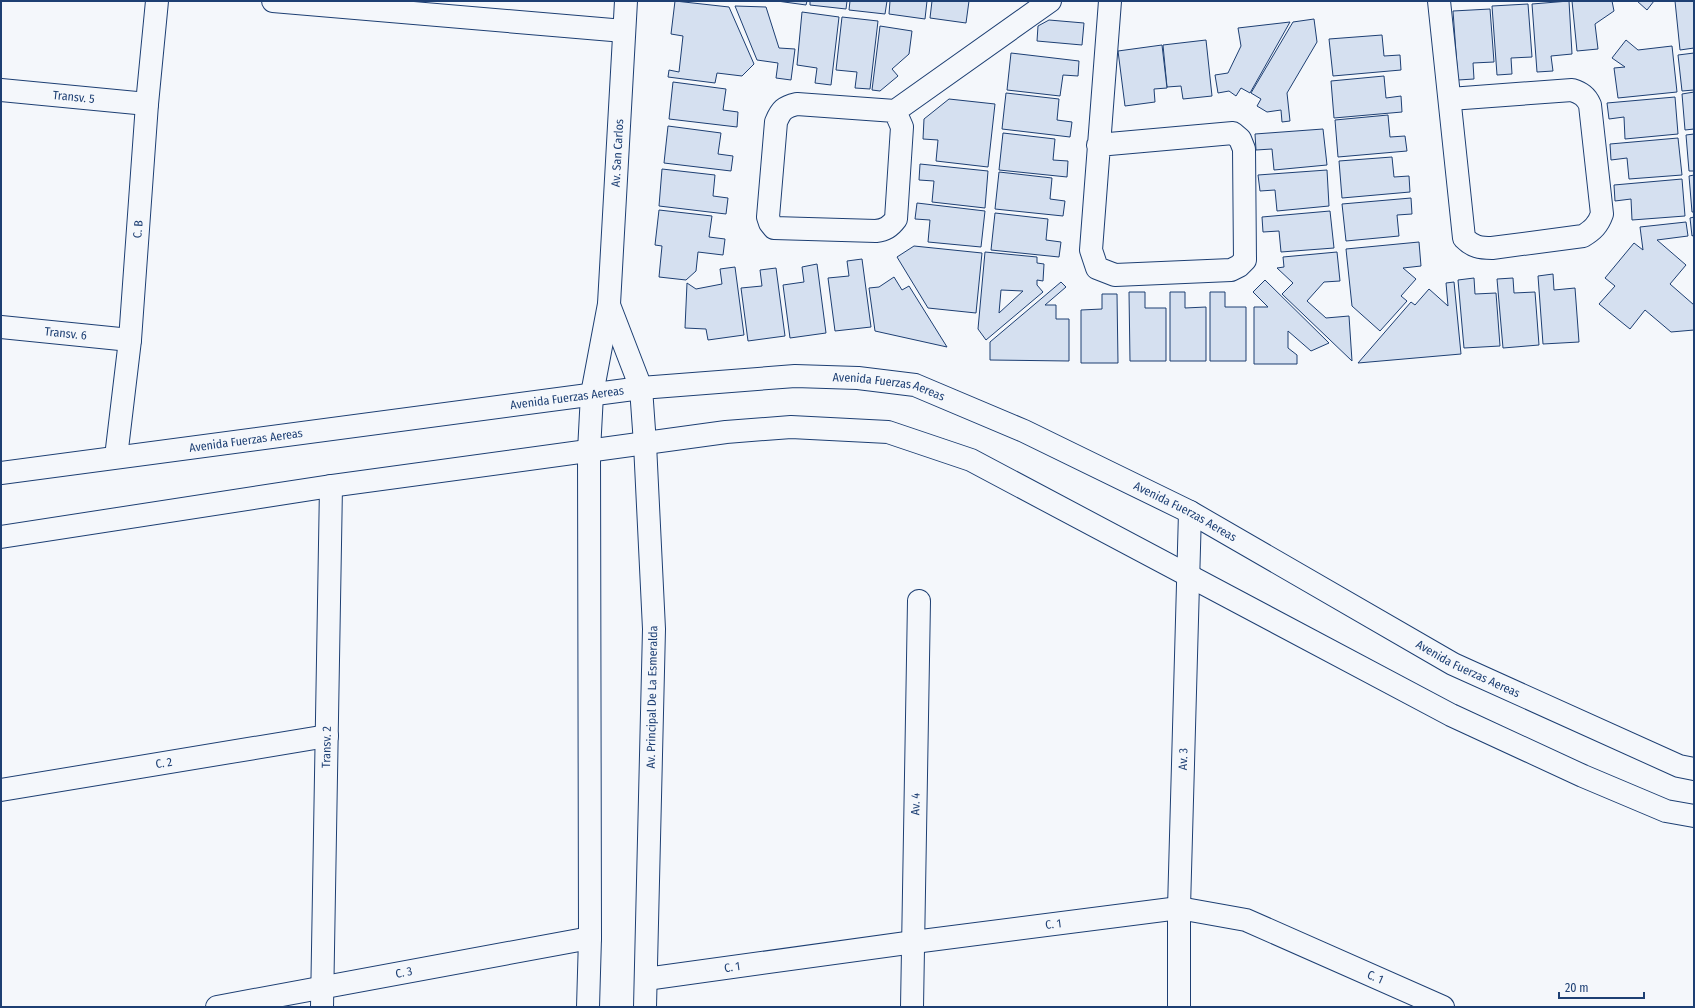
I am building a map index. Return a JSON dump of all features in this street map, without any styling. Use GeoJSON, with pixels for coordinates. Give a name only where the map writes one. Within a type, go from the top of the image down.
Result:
{"type":"FeatureCollection","features":[{"type":"Feature","properties":{"kind":"street","name":"C. B"},"geometry":{"type":"LineString","coordinates":[[116,457],[130,340],[147,104],[157,1]]}},
{"type":"Feature","properties":{"kind":"street"},"geometry":{"type":"LineString","coordinates":[[272,1],[624,31]]}},
{"type":"Feature","properties":{"kind":"street","name":"Av. San Carlos"},"geometry":{"type":"LineString","coordinates":[[592,394],[609,304],[626,1]]}},
{"type":"Feature","properties":{"kind":"street"},"geometry":{"type":"LineString","coordinates":[[895,111],[902,127],[896,220],[890,227],[884,230],[876,231],[774,228],[768,217],[776,122],[780,113],[787,106],[797,104],[895,111],[1050,1]]}},
{"type":"Feature","properties":{"kind":"street"},"geometry":{"type":"LineString","coordinates":[[1098,145],[1233,133],[1240,139],[1244,148],[1245,260],[1239,266],[1231,270],[1115,275],[1097,268],[1091,250],[1098,145],[1110,1]]}},
{"type":"Feature","properties":{"kind":"street"},"geometry":{"type":"LineString","coordinates":[[1439,1],[1464,238],[1470,244],[1479,248],[1492,248],[1583,236],[1592,231],[1599,224],[1602,214],[1590,105],[1587,98],[1580,92],[1572,90],[1450,98]]}},
{"type":"Feature","properties":{"kind":"street","name":"Transv. 5"},"geometry":{"type":"LineString","coordinates":[[1,90],[147,104]]}},
{"type":"Feature","properties":{"kind":"street","name":"Av. Principal De La Esmeralda"},"geometry":{"type":"LineString","coordinates":[[609,304],[641,388],[645,444],[654,629],[645,1007]]}},
{"type":"Feature","properties":{"kind":"street","name":"Transv. 6"},"geometry":{"type":"LineString","coordinates":[[1,327],[130,340]]}},
{"type":"Feature","properties":{"kind":"street","name":"Avenida Fuerzas Aereas"},"geometry":{"type":"LineString","coordinates":[[1,473],[641,388],[795,376],[858,378],[914,385],[1024,431],[1190,512],[1453,664],[1679,766],[1694,769]]}},
{"type":"Feature","properties":{"kind":"street"},"geometry":{"type":"LineString","coordinates":[[588,1007],[590,938],[588,451],[592,394]]}},
{"type":"Feature","properties":{"kind":"street"},"geometry":{"type":"LineString","coordinates":[[1,537],[331,486],[726,432],[791,427],[888,432],[971,460],[1451,715],[1582,776],[1666,812],[1694,816]]}},
{"type":"Feature","properties":{"kind":"street","name":"Transv. 2"},"geometry":{"type":"LineString","coordinates":[[322,998],[331,486]]}},
{"type":"Feature","properties":{"kind":"street","name":"Av. 3"},"geometry":{"type":"LineString","coordinates":[[1179,1007],[1179,908],[1190,512]]}},
{"type":"Feature","properties":{"kind":"street","name":"Av. 4"},"geometry":{"type":"LineString","coordinates":[[912,1007],[919,601]]}},
{"type":"Feature","properties":{"kind":"street","name":"C. 2"},"geometry":{"type":"LineString","coordinates":[[1,790],[327,736]]}},
{"type":"Feature","properties":{"kind":"street","name":"C. 1"},"geometry":{"type":"LineString","coordinates":[[646,979],[914,942],[1179,908],[1246,920],[1444,1007]]}},
{"type":"Feature","properties":{"kind":"street","name":"C. 3"},"geometry":{"type":"LineString","coordinates":[[217,1007],[322,998],[590,938]]}},
{"type":"Feature","properties":{"kind":"building"},"geometry":{"type":"Polygon","coordinates":[[[675,1],[729,7],[754,64],[742,76],[717,73],[715,83],[668,77],[669,70],[679,72],[683,36],[671,34],[675,1]]]}},
{"type":"Feature","properties":{"kind":"building"},"geometry":{"type":"Polygon","coordinates":[[[777,1],[807,1],[806,5],[777,1]]]}},
{"type":"Feature","properties":{"kind":"building"},"geometry":{"type":"Polygon","coordinates":[[[810,1],[847,1],[846,9],[810,5],[810,1]]]}},
{"type":"Feature","properties":{"kind":"building"},"geometry":{"type":"Polygon","coordinates":[[[850,1],[887,1],[885,14],[849,10],[850,1]]]}},
{"type":"Feature","properties":{"kind":"building"},"geometry":{"type":"Polygon","coordinates":[[[890,1],[927,1],[925,19],[889,14],[890,1]]]}},
{"type":"Feature","properties":{"kind":"building"},"geometry":{"type":"Polygon","coordinates":[[[932,1],[969,1],[966,23],[930,18],[932,1]]]}},
{"type":"Feature","properties":{"kind":"building"},"geometry":{"type":"Polygon","coordinates":[[[1569,1],[1572,54],[1551,56],[1553,71],[1537,72],[1532,4],[1569,1]]]}},
{"type":"Feature","properties":{"kind":"building"},"geometry":{"type":"Polygon","coordinates":[[[1572,1],[1612,1],[1614,11],[1595,24],[1598,49],[1577,51],[1572,1]]]}},
{"type":"Feature","properties":{"kind":"building"},"geometry":{"type":"Polygon","coordinates":[[[1637,1],[1654,1],[1647,10],[1637,1]]]}},
{"type":"Feature","properties":{"kind":"building"},"geometry":{"type":"Polygon","coordinates":[[[1675,1],[1694,1],[1694,48],[1680,50],[1675,1]]]}},
{"type":"Feature","properties":{"kind":"building"},"geometry":{"type":"Polygon","coordinates":[[[1528,4],[1532,57],[1511,58],[1512,74],[1497,75],[1492,6],[1528,4]]]}},
{"type":"Feature","properties":{"kind":"building"},"geometry":{"type":"Polygon","coordinates":[[[735,6],[766,7],[779,48],[795,49],[791,80],[776,78],[778,63],[757,60],[735,6]]]}},
{"type":"Feature","properties":{"kind":"building"},"geometry":{"type":"Polygon","coordinates":[[[1490,9],[1494,62],[1473,63],[1474,79],[1458,80],[1453,11],[1490,9]]]}},
{"type":"Feature","properties":{"kind":"building"},"geometry":{"type":"Polygon","coordinates":[[[802,12],[839,17],[831,85],[815,83],[817,68],[797,65],[802,12]]]}},
{"type":"Feature","properties":{"kind":"building"},"geometry":{"type":"Polygon","coordinates":[[[842,17],[878,21],[870,89],[855,88],[857,72],[836,70],[842,17]]]}},
{"type":"Feature","properties":{"kind":"building"},"geometry":{"type":"Polygon","coordinates":[[[1314,19],[1317,42],[1287,93],[1290,121],[1282,122],[1281,110],[1267,112],[1257,106],[1261,99],[1251,93],[1293,22],[1314,19]]]}},
{"type":"Feature","properties":{"kind":"building"},"geometry":{"type":"Polygon","coordinates":[[[1049,20],[1084,23],[1082,45],[1037,41],[1038,26],[1049,20]]]}},
{"type":"Feature","properties":{"kind":"building"},"geometry":{"type":"Polygon","coordinates":[[[1290,22],[1250,93],[1241,88],[1236,96],[1229,91],[1218,93],[1215,75],[1228,73],[1241,46],[1238,28],[1290,22]]]}},
{"type":"Feature","properties":{"kind":"building"},"geometry":{"type":"Polygon","coordinates":[[[880,26],[912,31],[909,54],[892,69],[898,76],[880,91],[872,90],[880,26]]]}},
{"type":"Feature","properties":{"kind":"building"},"geometry":{"type":"Polygon","coordinates":[[[1382,35],[1384,56],[1400,55],[1401,70],[1333,76],[1329,39],[1382,35]]]}},
{"type":"Feature","properties":{"kind":"building"},"geometry":{"type":"Polygon","coordinates":[[[1206,40],[1212,96],[1183,99],[1181,86],[1167,87],[1163,45],[1206,40]]]}},
{"type":"Feature","properties":{"kind":"building"},"geometry":{"type":"Polygon","coordinates":[[[1626,40],[1638,50],[1672,46],[1677,92],[1618,98],[1614,68],[1625,67],[1612,58],[1626,40]]]}},
{"type":"Feature","properties":{"kind":"building"},"geometry":{"type":"Polygon","coordinates":[[[1162,45],[1167,88],[1154,89],[1155,102],[1125,106],[1118,51],[1162,45]]]}},
{"type":"Feature","properties":{"kind":"building"},"geometry":{"type":"Polygon","coordinates":[[[1011,53],[1079,61],[1078,76],[1063,75],[1060,96],[1007,90],[1011,53]]]}},
{"type":"Feature","properties":{"kind":"building"},"geometry":{"type":"Polygon","coordinates":[[[1694,53],[1694,90],[1682,91],[1678,55],[1694,53]]]}},
{"type":"Feature","properties":{"kind":"building"},"geometry":{"type":"Polygon","coordinates":[[[1384,76],[1386,98],[1401,96],[1402,112],[1334,118],[1331,81],[1384,76]]]}},
{"type":"Feature","properties":{"kind":"building"},"geometry":{"type":"Polygon","coordinates":[[[673,82],[726,89],[723,110],[738,112],[737,127],[669,119],[673,82]]]}},
{"type":"Feature","properties":{"kind":"building"},"geometry":{"type":"Polygon","coordinates":[[[1694,92],[1694,129],[1685,130],[1682,94],[1694,92]]]}},
{"type":"Feature","properties":{"kind":"building"},"geometry":{"type":"Polygon","coordinates":[[[1006,93],[1059,99],[1057,120],[1072,122],[1070,137],[1002,129],[1006,93]]]}},
{"type":"Feature","properties":{"kind":"building"},"geometry":{"type":"Polygon","coordinates":[[[1675,97],[1678,134],[1625,139],[1624,117],[1609,119],[1607,103],[1675,97]]]}},
{"type":"Feature","properties":{"kind":"building"},"geometry":{"type":"Polygon","coordinates":[[[949,99],[995,104],[988,167],[936,161],[938,140],[923,139],[924,119],[949,99]]]}},
{"type":"Feature","properties":{"kind":"building"},"geometry":{"type":"Polygon","coordinates":[[[1388,115],[1390,137],[1405,136],[1407,151],[1338,157],[1335,120],[1388,115]]]}},
{"type":"Feature","properties":{"kind":"building"},"geometry":{"type":"Polygon","coordinates":[[[668,126],[721,133],[718,154],[733,156],[731,171],[664,163],[668,126]]]}},
{"type":"Feature","properties":{"kind":"building"},"geometry":{"type":"Polygon","coordinates":[[[1323,129],[1327,165],[1274,170],[1272,149],[1256,150],[1255,134],[1323,129]]]}},
{"type":"Feature","properties":{"kind":"building"},"geometry":{"type":"Polygon","coordinates":[[[1003,133],[1055,139],[1053,160],[1068,161],[1067,177],[999,170],[1003,133]]]}},
{"type":"Feature","properties":{"kind":"building"},"geometry":{"type":"Polygon","coordinates":[[[1694,134],[1694,171],[1689,171],[1686,135],[1694,134]]]}},
{"type":"Feature","properties":{"kind":"building"},"geometry":{"type":"Polygon","coordinates":[[[1678,138],[1682,175],[1629,179],[1627,158],[1611,160],[1610,144],[1678,138]]]}},
{"type":"Feature","properties":{"kind":"building"},"geometry":{"type":"Polygon","coordinates":[[[1392,157],[1394,177],[1409,176],[1410,192],[1342,198],[1339,161],[1392,157]]]}},
{"type":"Feature","properties":{"kind":"building"},"geometry":{"type":"Polygon","coordinates":[[[920,164],[988,171],[985,208],[932,202],[934,181],[919,180],[920,164]]]}},
{"type":"Feature","properties":{"kind":"building"},"geometry":{"type":"Polygon","coordinates":[[[662,169],[715,175],[713,196],[728,198],[726,214],[659,206],[662,169]]]}},
{"type":"Feature","properties":{"kind":"building"},"geometry":{"type":"Polygon","coordinates":[[[1327,170],[1329,206],[1277,211],[1275,190],[1260,191],[1258,175],[1327,170]]]}},
{"type":"Feature","properties":{"kind":"building"},"geometry":{"type":"Polygon","coordinates":[[[999,172],[1052,178],[1050,199],[1065,201],[1063,216],[995,209],[999,172]]]}},
{"type":"Feature","properties":{"kind":"building"},"geometry":{"type":"Polygon","coordinates":[[[1694,175],[1694,212],[1692,212],[1689,176],[1694,175]]]}},
{"type":"Feature","properties":{"kind":"building"},"geometry":{"type":"Polygon","coordinates":[[[1682,179],[1685,216],[1632,220],[1631,199],[1615,201],[1614,185],[1682,179]]]}},
{"type":"Feature","properties":{"kind":"building"},"geometry":{"type":"Polygon","coordinates":[[[1411,198],[1412,214],[1397,215],[1399,236],[1346,241],[1342,204],[1411,198]]]}},
{"type":"Feature","properties":{"kind":"building"},"geometry":{"type":"Polygon","coordinates":[[[917,203],[985,211],[981,247],[928,242],[930,220],[915,219],[917,203]]]}},
{"type":"Feature","properties":{"kind":"building"},"geometry":{"type":"Polygon","coordinates":[[[659,210],[712,216],[709,237],[725,239],[723,255],[698,252],[696,271],[686,280],[659,277],[662,246],[655,245],[659,210]]]}},
{"type":"Feature","properties":{"kind":"building"},"geometry":{"type":"Polygon","coordinates":[[[1330,211],[1334,248],[1281,252],[1279,231],[1263,232],[1262,217],[1330,211]]]}},
{"type":"Feature","properties":{"kind":"building"},"geometry":{"type":"Polygon","coordinates":[[[995,213],[1048,219],[1046,240],[1061,242],[1059,257],[991,250],[995,213]]]}},
{"type":"Feature","properties":{"kind":"building"},"geometry":{"type":"Polygon","coordinates":[[[1694,217],[1694,235],[1692,236],[1690,218],[1694,217]]]}},
{"type":"Feature","properties":{"kind":"building"},"geometry":{"type":"Polygon","coordinates":[[[1686,222],[1688,236],[1657,240],[1686,265],[1670,284],[1694,305],[1694,330],[1671,332],[1645,310],[1630,329],[1599,304],[1615,286],[1605,278],[1634,243],[1643,250],[1640,227],[1686,222]]]}},
{"type":"Feature","properties":{"kind":"building"},"geometry":{"type":"Polygon","coordinates":[[[1419,242],[1421,266],[1403,268],[1416,279],[1401,296],[1407,301],[1380,331],[1352,306],[1346,249],[1419,242]]]}},
{"type":"Feature","properties":{"kind":"building"},"geometry":{"type":"Polygon","coordinates":[[[914,246],[982,253],[976,313],[928,308],[897,257],[914,246]]]}},
{"type":"Feature","properties":{"kind":"building"},"geometry":{"type":"Polygon","coordinates":[[[985,252],[1037,257],[1037,263],[1044,264],[1043,281],[1037,280],[1037,285],[1043,292],[986,340],[978,329],[985,252]],[[1001,290],[999,313],[1023,291],[1001,290]]]}},
{"type":"Feature","properties":{"kind":"building"},"geometry":{"type":"Polygon","coordinates":[[[1337,252],[1340,281],[1324,282],[1307,301],[1326,318],[1349,316],[1352,361],[1282,294],[1293,283],[1277,268],[1284,267],[1283,257],[1337,252]]]}},
{"type":"Feature","properties":{"kind":"building"},"geometry":{"type":"Polygon","coordinates":[[[862,259],[871,327],[835,331],[828,278],[849,276],[847,261],[862,259]]]}},
{"type":"Feature","properties":{"kind":"building"},"geometry":{"type":"Polygon","coordinates":[[[817,264],[826,333],[790,338],[783,285],[804,282],[802,267],[817,264]]]}},
{"type":"Feature","properties":{"kind":"building"},"geometry":{"type":"Polygon","coordinates":[[[735,267],[744,335],[708,340],[706,329],[685,328],[687,283],[696,289],[722,284],[720,269],[735,267]]]}},
{"type":"Feature","properties":{"kind":"building"},"geometry":{"type":"Polygon","coordinates":[[[776,268],[785,336],[748,341],[741,288],[762,286],[760,270],[776,268]]]}},
{"type":"Feature","properties":{"kind":"building"},"geometry":{"type":"Polygon","coordinates":[[[1553,274],[1554,290],[1575,288],[1579,342],[1543,344],[1538,276],[1553,274]]]}},
{"type":"Feature","properties":{"kind":"building"},"geometry":{"type":"Polygon","coordinates":[[[894,277],[902,290],[909,286],[947,347],[875,331],[869,288],[879,287],[894,277]]]}},
{"type":"Feature","properties":{"kind":"building"},"geometry":{"type":"Polygon","coordinates":[[[1474,278],[1475,294],[1496,293],[1500,346],[1464,348],[1458,280],[1474,278]]]}},
{"type":"Feature","properties":{"kind":"building"},"geometry":{"type":"Polygon","coordinates":[[[1513,278],[1514,293],[1535,292],[1539,345],[1503,348],[1497,279],[1513,278]]]}},
{"type":"Feature","properties":{"kind":"building"},"geometry":{"type":"Polygon","coordinates":[[[1265,280],[1329,343],[1311,351],[1288,331],[1288,348],[1297,355],[1297,364],[1254,364],[1254,307],[1268,307],[1253,292],[1265,280]]]}},
{"type":"Feature","properties":{"kind":"building"},"geometry":{"type":"Polygon","coordinates":[[[1061,282],[1066,287],[1045,305],[1056,305],[1056,319],[1069,319],[1069,361],[990,360],[990,342],[1061,282]]]}},
{"type":"Feature","properties":{"kind":"building"},"geometry":{"type":"Polygon","coordinates":[[[1454,282],[1461,354],[1358,363],[1411,302],[1415,305],[1429,289],[1448,306],[1446,283],[1454,282]]]}},
{"type":"Feature","properties":{"kind":"building"},"geometry":{"type":"Polygon","coordinates":[[[1129,292],[1145,292],[1145,308],[1166,308],[1166,361],[1130,361],[1129,292]]]}},
{"type":"Feature","properties":{"kind":"building"},"geometry":{"type":"Polygon","coordinates":[[[1170,292],[1185,292],[1185,308],[1206,307],[1206,361],[1170,361],[1170,292]]]}},
{"type":"Feature","properties":{"kind":"building"},"geometry":{"type":"Polygon","coordinates":[[[1210,292],[1225,292],[1225,307],[1246,307],[1246,361],[1210,361],[1210,292]]]}},
{"type":"Feature","properties":{"kind":"building"},"geometry":{"type":"Polygon","coordinates":[[[1102,294],[1117,294],[1118,363],[1081,363],[1081,310],[1102,309],[1102,294]]]}}]}
